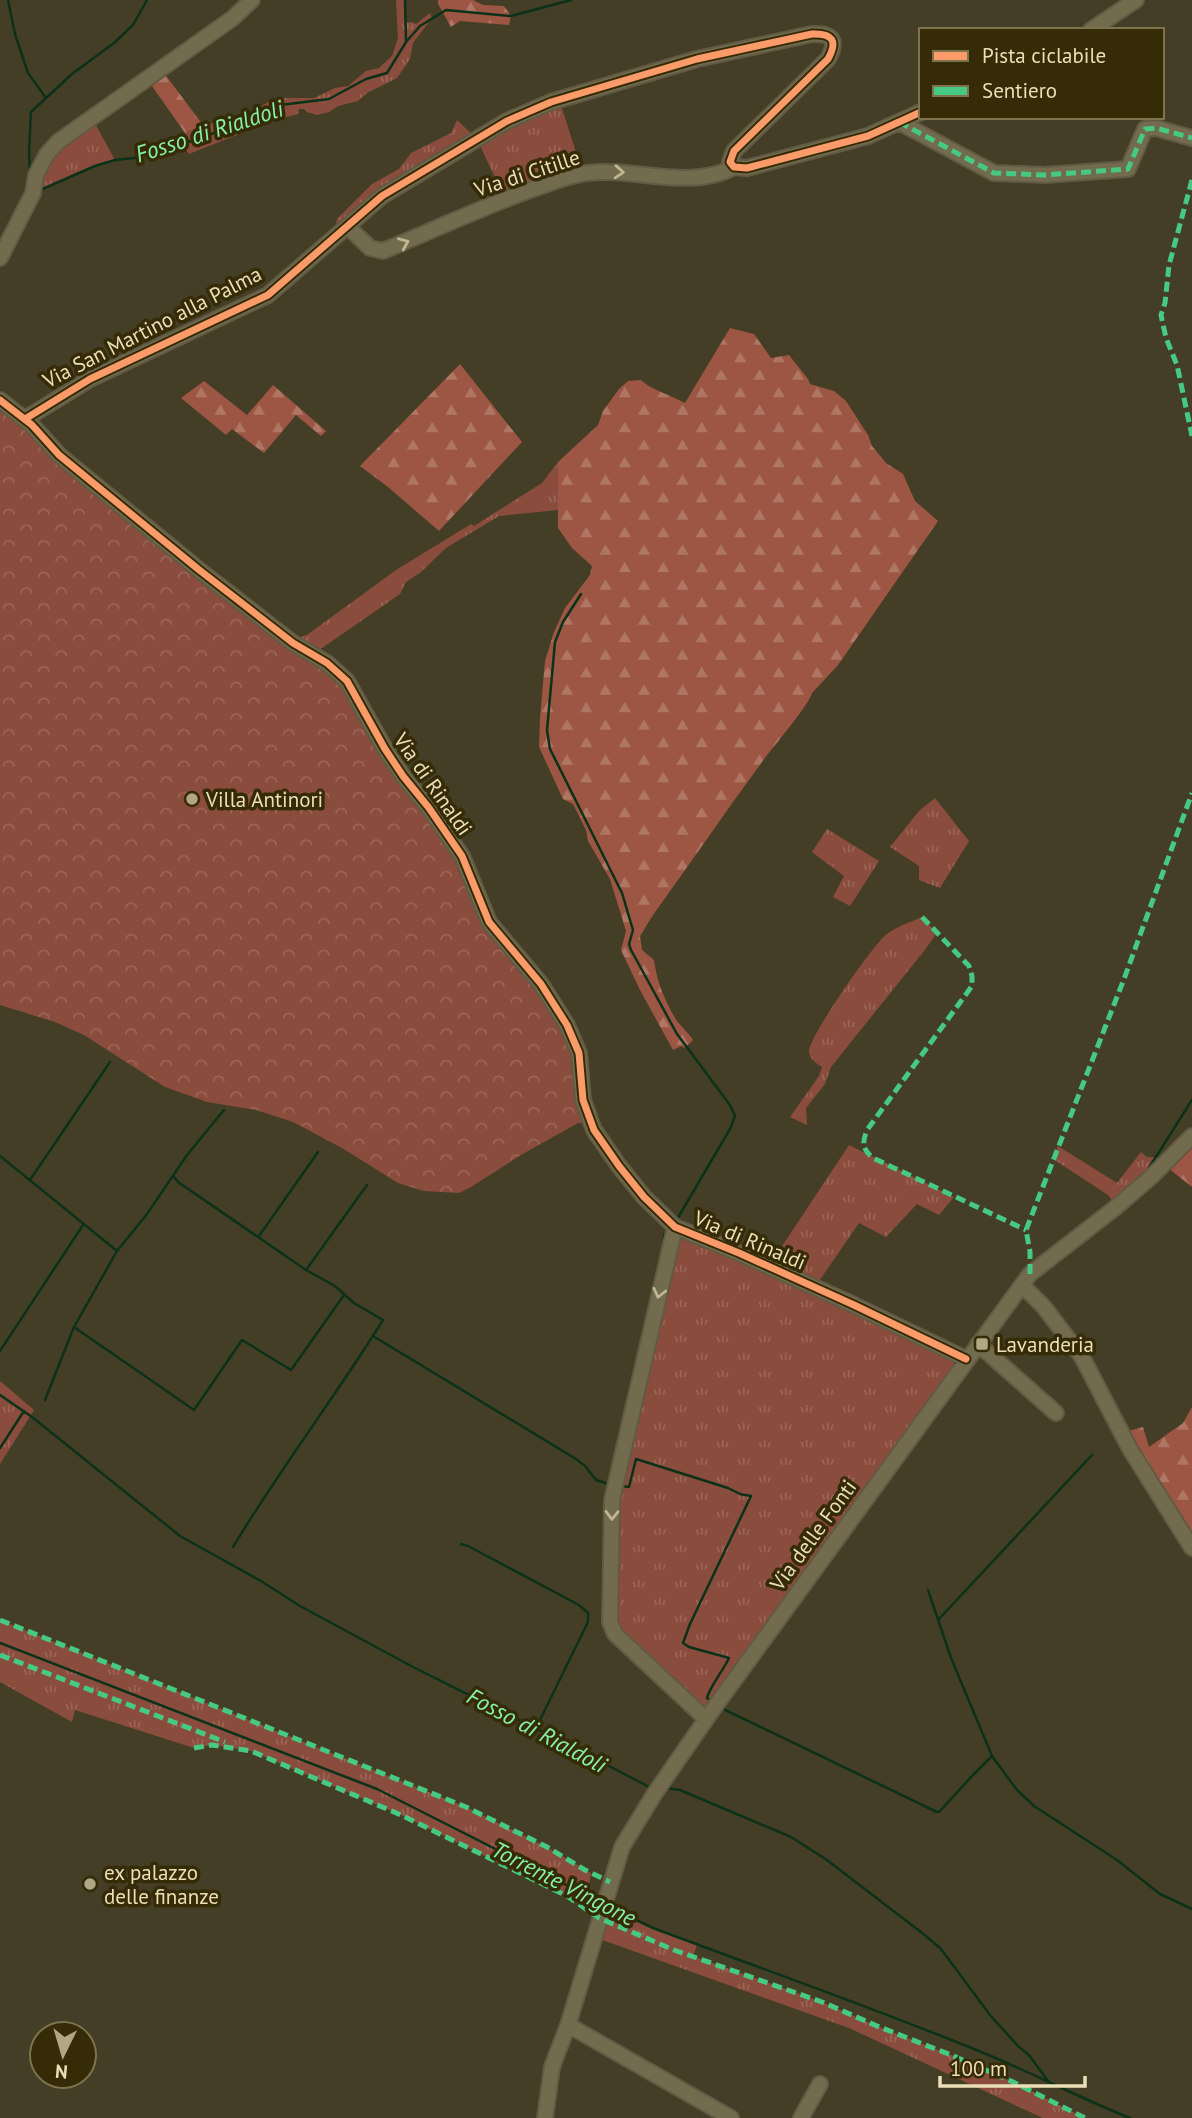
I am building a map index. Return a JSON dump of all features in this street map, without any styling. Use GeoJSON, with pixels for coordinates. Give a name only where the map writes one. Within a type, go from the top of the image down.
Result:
{"type":"FeatureCollection","features":[{"type":"Feature","properties":{"kind":"street"},"geometry":{"type":"LineString","coordinates":[[0,258],[33,192],[36,175],[47,154],[59,141],[233,18],[252,0]]}},
{"type":"Feature","properties":{"kind":"street"},"geometry":{"type":"LineString","coordinates":[[1094,28],[1136,0]]}},
{"type":"Feature","properties":{"kind":"street","name":"Via San Martino alla Palma"},"geometry":{"type":"LineString","coordinates":[[25,419],[90,379],[268,295],[382,195],[507,121],[551,102],[697,59],[812,34],[823,33],[830,37],[834,43],[828,59],[734,151],[730,162],[734,166]]}},
{"type":"Feature","properties":{"kind":"street"},"geometry":{"type":"LineString","coordinates":[[734,166],[747,168],[857,139],[919,112]]}},
{"type":"Feature","properties":{"kind":"street"},"geometry":{"type":"LineString","coordinates":[[899,122],[994,173],[1045,175],[1128,169],[1145,129],[1156,128],[1192,138]]}},
{"type":"Feature","properties":{"kind":"street","name":"Via di Citille"},"geometry":{"type":"LineString","coordinates":[[347,226],[370,248],[383,251],[505,199],[583,174],[608,172],[707,177],[734,166]]}},
{"type":"Feature","properties":{"kind":"street","name":"Via di Rinaldi"},"geometry":{"type":"LineString","coordinates":[[0,400],[25,419],[59,456],[167,544],[293,643],[327,663],[348,681],[385,749],[462,856],[489,922],[541,984],[567,1026],[579,1053],[583,1100],[594,1130],[644,1197],[675,1227],[844,1300],[966,1359]]}},
{"type":"Feature","properties":{"kind":"street","name":"Via delle Fonti"},"geometry":{"type":"LineString","coordinates":[[545,2118],[552,2067],[568,2025],[622,1847],[655,1793],[1030,1274],[1115,1208],[1192,1136]]}},
{"type":"Feature","properties":{"kind":"street","name":"Via di Rinaldi"},"geometry":{"type":"LineString","coordinates":[[675,1227],[612,1500],[610,1622],[615,1634],[706,1719]]}},
{"type":"Feature","properties":{"kind":"street"},"geometry":{"type":"LineString","coordinates":[[1022,1284],[1044,1307],[1082,1357],[1130,1449],[1192,1548]]}},
{"type":"Feature","properties":{"kind":"street"},"geometry":{"type":"LineString","coordinates":[[978,1344],[1056,1413]]}},
{"type":"Feature","properties":{"kind":"street"},"geometry":{"type":"LineString","coordinates":[[568,2025],[731,2118]]}},
{"type":"Feature","properties":{"kind":"street"},"geometry":{"type":"LineString","coordinates":[[801,2118],[820,2084]]}},
{"type":"Feature","properties":{"kind":"green space"},"geometry":{"type":"Polygon","coordinates":[[[396,0],[405,0],[406,23],[416,24],[430,13],[432,18],[413,43],[410,59],[397,78],[367,93],[358,101],[338,106],[329,112],[317,115],[299,109],[298,114],[276,120],[272,117],[267,123],[189,154],[181,144],[185,133],[203,125],[243,116],[276,98],[314,98],[335,88],[348,86],[366,71],[379,68],[392,56],[398,38],[396,0]]]}},
{"type":"Feature","properties":{"kind":"green space"},"geometry":{"type":"Polygon","coordinates":[[[438,0],[473,0],[483,5],[504,6],[511,16],[509,25],[460,21],[451,27],[438,0]]]}},
{"type":"Feature","properties":{"kind":"green space"},"geometry":{"type":"Polygon","coordinates":[[[161,69],[203,125],[185,133],[147,79],[161,69]]]}},
{"type":"Feature","properties":{"kind":"green space"},"geometry":{"type":"Polygon","coordinates":[[[559,99],[583,174],[505,199],[477,139],[559,99]]]}},
{"type":"Feature","properties":{"kind":"green space"},"geometry":{"type":"Polygon","coordinates":[[[92,118],[115,160],[39,191],[47,154],[92,118]]]}},
{"type":"Feature","properties":{"kind":"green space"},"geometry":{"type":"Polygon","coordinates":[[[457,120],[477,139],[347,226],[336,223],[372,184],[399,169],[411,153],[451,133],[457,120]]]}},
{"type":"Feature","properties":{"kind":"green space"},"geometry":{"type":"Polygon","coordinates":[[[730,328],[754,334],[771,358],[789,355],[810,384],[834,391],[846,401],[872,446],[886,463],[903,474],[915,501],[938,521],[838,665],[812,693],[805,707],[735,800],[640,936],[642,950],[654,960],[659,983],[668,1004],[677,1021],[693,1040],[685,1048],[681,1046],[673,1050],[621,950],[626,931],[610,879],[588,841],[586,830],[573,804],[563,799],[539,747],[545,661],[565,608],[590,575],[592,566],[572,548],[558,528],[558,462],[598,425],[603,411],[628,381],[641,380],[685,403],[730,328]]]}},
{"type":"Feature","properties":{"kind":"green space"},"geometry":{"type":"Polygon","coordinates":[[[460,364],[522,442],[439,531],[360,466],[460,364]]]}},
{"type":"Feature","properties":{"kind":"green space"},"geometry":{"type":"Polygon","coordinates":[[[204,381],[247,415],[273,385],[326,431],[321,436],[296,415],[264,453],[232,429],[226,435],[181,398],[204,381]]]}},
{"type":"Feature","properties":{"kind":"green space"},"geometry":{"type":"Polygon","coordinates":[[[0,400],[25,419],[62,467],[283,642],[327,663],[429,808],[481,906],[567,1025],[592,1124],[578,1123],[459,1193],[424,1191],[398,1183],[342,1148],[293,1122],[256,1110],[207,1102],[165,1087],[84,1035],[55,1022],[0,1005],[0,400]]]}},
{"type":"Feature","properties":{"kind":"green space"},"geometry":{"type":"Polygon","coordinates":[[[558,462],[558,510],[499,516],[446,548],[406,582],[400,594],[312,655],[290,641],[307,635],[396,570],[471,524],[474,526],[542,483],[558,462]]]}},
{"type":"Feature","properties":{"kind":"green space"},"geometry":{"type":"Polygon","coordinates":[[[935,798],[969,841],[940,888],[919,880],[919,866],[890,847],[919,811],[935,798]]]}},
{"type":"Feature","properties":{"kind":"green space"},"geometry":{"type":"Polygon","coordinates":[[[827,829],[879,861],[850,906],[833,897],[844,876],[812,852],[827,829]]]}},
{"type":"Feature","properties":{"kind":"green space"},"geometry":{"type":"Polygon","coordinates":[[[922,917],[937,933],[831,1067],[825,1084],[806,1108],[807,1125],[790,1117],[819,1076],[822,1067],[812,1059],[809,1051],[819,1028],[843,991],[887,934],[922,917]]]}},
{"type":"Feature","properties":{"kind":"green space"},"geometry":{"type":"Polygon","coordinates":[[[1192,1136],[1192,1187],[1163,1164],[1192,1136]]]}},
{"type":"Feature","properties":{"kind":"green space"},"geometry":{"type":"Polygon","coordinates":[[[849,1145],[954,1197],[939,1215],[917,1204],[886,1237],[859,1223],[815,1287],[966,1359],[706,1719],[615,1634],[612,1500],[675,1227],[769,1266],[849,1145]]]}},
{"type":"Feature","properties":{"kind":"green space"},"geometry":{"type":"Polygon","coordinates":[[[1058,1146],[1117,1183],[1141,1152],[1147,1157],[1169,1158],[1116,1207],[1108,1195],[1053,1159],[1058,1146]]]}},
{"type":"Feature","properties":{"kind":"green space"},"geometry":{"type":"Polygon","coordinates":[[[0,1381],[34,1410],[0,1464],[0,1381]]]}},
{"type":"Feature","properties":{"kind":"green space"},"geometry":{"type":"Polygon","coordinates":[[[1192,1407],[1192,1548],[1121,1433],[1143,1427],[1149,1447],[1183,1423],[1192,1407]]]}},
{"type":"Feature","properties":{"kind":"green space"},"geometry":{"type":"Polygon","coordinates":[[[0,1620],[466,1807],[547,1847],[591,1873],[587,1896],[653,1928],[697,1945],[693,1956],[822,2002],[951,2055],[1085,2118],[1043,2118],[849,2028],[594,1937],[599,1918],[567,1896],[401,1815],[251,1751],[212,1745],[194,1748],[75,1710],[72,1722],[0,1682],[0,1620]]]}},
{"type":"Feature","properties":{"kind":"waterway"},"geometry":{"type":"LineString","coordinates":[[8,0],[15,34],[28,73],[46,98]]}},
{"type":"Feature","properties":{"kind":"waterway"},"geometry":{"type":"LineString","coordinates":[[30,174],[31,112],[72,74],[114,43],[133,25],[147,0]]}},
{"type":"Feature","properties":{"kind":"waterway"},"geometry":{"type":"LineString","coordinates":[[405,0],[406,41]]}},
{"type":"Feature","properties":{"kind":"waterway","name":"Fosso di Rialdoli"},"geometry":{"type":"LineString","coordinates":[[38,191],[95,166],[134,158],[205,137],[272,106],[329,99],[366,79],[387,73],[406,42],[420,26],[446,10],[511,16],[571,0]]}},
{"type":"Feature","properties":{"kind":"waterway","name":"Fosso di Rialdoli"},"geometry":{"type":"LineString","coordinates":[[23,197],[29,180]]}},
{"type":"Feature","properties":{"kind":"waterway"},"geometry":{"type":"LineString","coordinates":[[581,594],[563,622],[555,642],[547,730],[550,749],[622,893],[633,930],[629,944],[631,950],[677,1034],[730,1105],[735,1116],[676,1221]]}},
{"type":"Feature","properties":{"kind":"waterway"},"geometry":{"type":"LineString","coordinates":[[30,1180],[110,1062]]}},
{"type":"Feature","properties":{"kind":"waterway"},"geometry":{"type":"LineString","coordinates":[[1145,1174],[1192,1100]]}},
{"type":"Feature","properties":{"kind":"waterway"},"geometry":{"type":"LineString","coordinates":[[45,1400],[74,1327],[117,1251],[147,1214],[187,1155],[224,1110]]}},
{"type":"Feature","properties":{"kind":"waterway"},"geometry":{"type":"LineString","coordinates":[[259,1236],[318,1152]]}},
{"type":"Feature","properties":{"kind":"waterway"},"geometry":{"type":"LineString","coordinates":[[0,1156],[117,1251]]}},
{"type":"Feature","properties":{"kind":"waterway"},"geometry":{"type":"LineString","coordinates":[[174,1177],[306,1270],[335,1286],[354,1303],[383,1320],[233,1547]]}},
{"type":"Feature","properties":{"kind":"waterway"},"geometry":{"type":"LineString","coordinates":[[306,1270],[367,1185]]}},
{"type":"Feature","properties":{"kind":"waterway"},"geometry":{"type":"LineString","coordinates":[[0,1351],[83,1225]]}},
{"type":"Feature","properties":{"kind":"waterway"},"geometry":{"type":"LineString","coordinates":[[664,1244],[664,1235],[669,1228]]}},
{"type":"Feature","properties":{"kind":"waterway"},"geometry":{"type":"LineString","coordinates":[[74,1327],[194,1410],[242,1340],[291,1370],[344,1295]]}},
{"type":"Feature","properties":{"kind":"waterway"},"geometry":{"type":"LineString","coordinates":[[373,1336],[576,1459],[596,1480],[609,1484]]}},
{"type":"Feature","properties":{"kind":"waterway"},"geometry":{"type":"LineString","coordinates":[[934,1395],[958,1360]]}},
{"type":"Feature","properties":{"kind":"waterway","name":"Fosso di Rialdoli"},"geometry":{"type":"LineString","coordinates":[[0,1395],[32,1417],[180,1536],[300,1606],[413,1667],[651,1788]]}},
{"type":"Feature","properties":{"kind":"waterway"},"geometry":{"type":"LineString","coordinates":[[0,1448],[24,1411]]}},
{"type":"Feature","properties":{"kind":"waterway"},"geometry":{"type":"LineString","coordinates":[[939,1619],[1092,1455]]}},
{"type":"Feature","properties":{"kind":"waterway"},"geometry":{"type":"LineString","coordinates":[[622,1486],[629,1487],[636,1459],[751,1496],[683,1643],[729,1658],[709,1693],[707,1698],[711,1701]]}},
{"type":"Feature","properties":{"kind":"waterway"},"geometry":{"type":"LineString","coordinates":[[461,1544],[579,1605],[588,1613],[588,1622],[536,1728]]}},
{"type":"Feature","properties":{"kind":"waterway"},"geometry":{"type":"LineString","coordinates":[[928,1590],[951,1658],[992,1756],[1017,1790],[1034,1806],[1117,1860],[1160,1894],[1192,1909]]}},
{"type":"Feature","properties":{"kind":"waterway","name":"Torrente Vingone"},"geometry":{"type":"LineString","coordinates":[[0,1643],[377,1789],[600,1902]]}},
{"type":"Feature","properties":{"kind":"waterway"},"geometry":{"type":"LineString","coordinates":[[719,1707],[937,1812],[992,1756]]}},
{"type":"Feature","properties":{"kind":"waterway","name":"Fosso di Rialdoli"},"geometry":{"type":"LineString","coordinates":[[664,1788],[680,1790],[791,1837],[827,1860],[941,1949],[990,2015],[1029,2055],[1048,2081]]}},
{"type":"Feature","properties":{"kind":"waterway","name":"Torrente Vingone"},"geometry":{"type":"LineString","coordinates":[[609,1907],[653,1928],[974,2049],[1130,2118]]}},
{"type":"Feature","properties":{"kind":"marked path"},"geometry":{"type":"LineString","coordinates":[[899,122],[994,173],[1045,175],[1128,169],[1145,129],[1156,128],[1192,138]]}},
{"type":"Feature","properties":{"kind":"marked path"},"geometry":{"type":"LineString","coordinates":[[1192,180],[1169,265],[1161,315],[1166,338],[1177,365],[1192,436]]}},
{"type":"Feature","properties":{"kind":"marked path"},"geometry":{"type":"LineString","coordinates":[[1030,1274],[1026,1230],[1124,979],[1192,793]]}},
{"type":"Feature","properties":{"kind":"marked path"},"geometry":{"type":"LineString","coordinates":[[922,917],[969,966],[972,986],[867,1130],[865,1149],[873,1158],[1026,1230]]}},
{"type":"Feature","properties":{"kind":"marked path"},"geometry":{"type":"LineString","coordinates":[[0,1620],[466,1807],[610,1882]]}},
{"type":"Feature","properties":{"kind":"marked path"},"geometry":{"type":"LineString","coordinates":[[0,1655],[225,1742]]}},
{"type":"Feature","properties":{"kind":"marked path"},"geometry":{"type":"LineString","coordinates":[[194,1748],[212,1745],[251,1751],[401,1815],[567,1896],[599,1918],[674,1950],[822,2002],[951,2055],[1085,2118]]}},
{"type":"Feature","properties":{"kind":"cycle path"},"geometry":{"type":"LineString","coordinates":[[25,419],[90,379],[268,295],[382,196],[507,121],[551,102],[697,59],[819,34],[832,39],[833,47],[828,59],[734,151],[730,162],[734,167],[747,168],[868,136],[919,113]]}},
{"type":"Feature","properties":{"kind":"cycle path"},"geometry":{"type":"LineString","coordinates":[[0,400],[32,425],[59,455],[198,569],[293,643],[327,663],[347,681],[385,749],[462,856],[489,922],[541,984],[567,1025],[579,1053],[583,1100],[594,1130],[644,1197],[675,1227],[854,1305],[966,1359]]}},
{"type":"Feature","properties":{"kind":"place","name":"Villa Antinori"},"geometry":{"type":"Point","coordinates":[192,799]}},
{"type":"Feature","properties":{"kind":"place","name":"Lavanderia"},"geometry":{"type":"Point","coordinates":[982,1344]}},
{"type":"Feature","properties":{"kind":"place","name":"ex palazzo delle finanze"},"geometry":{"type":"Point","coordinates":[90,1884]}}]}
